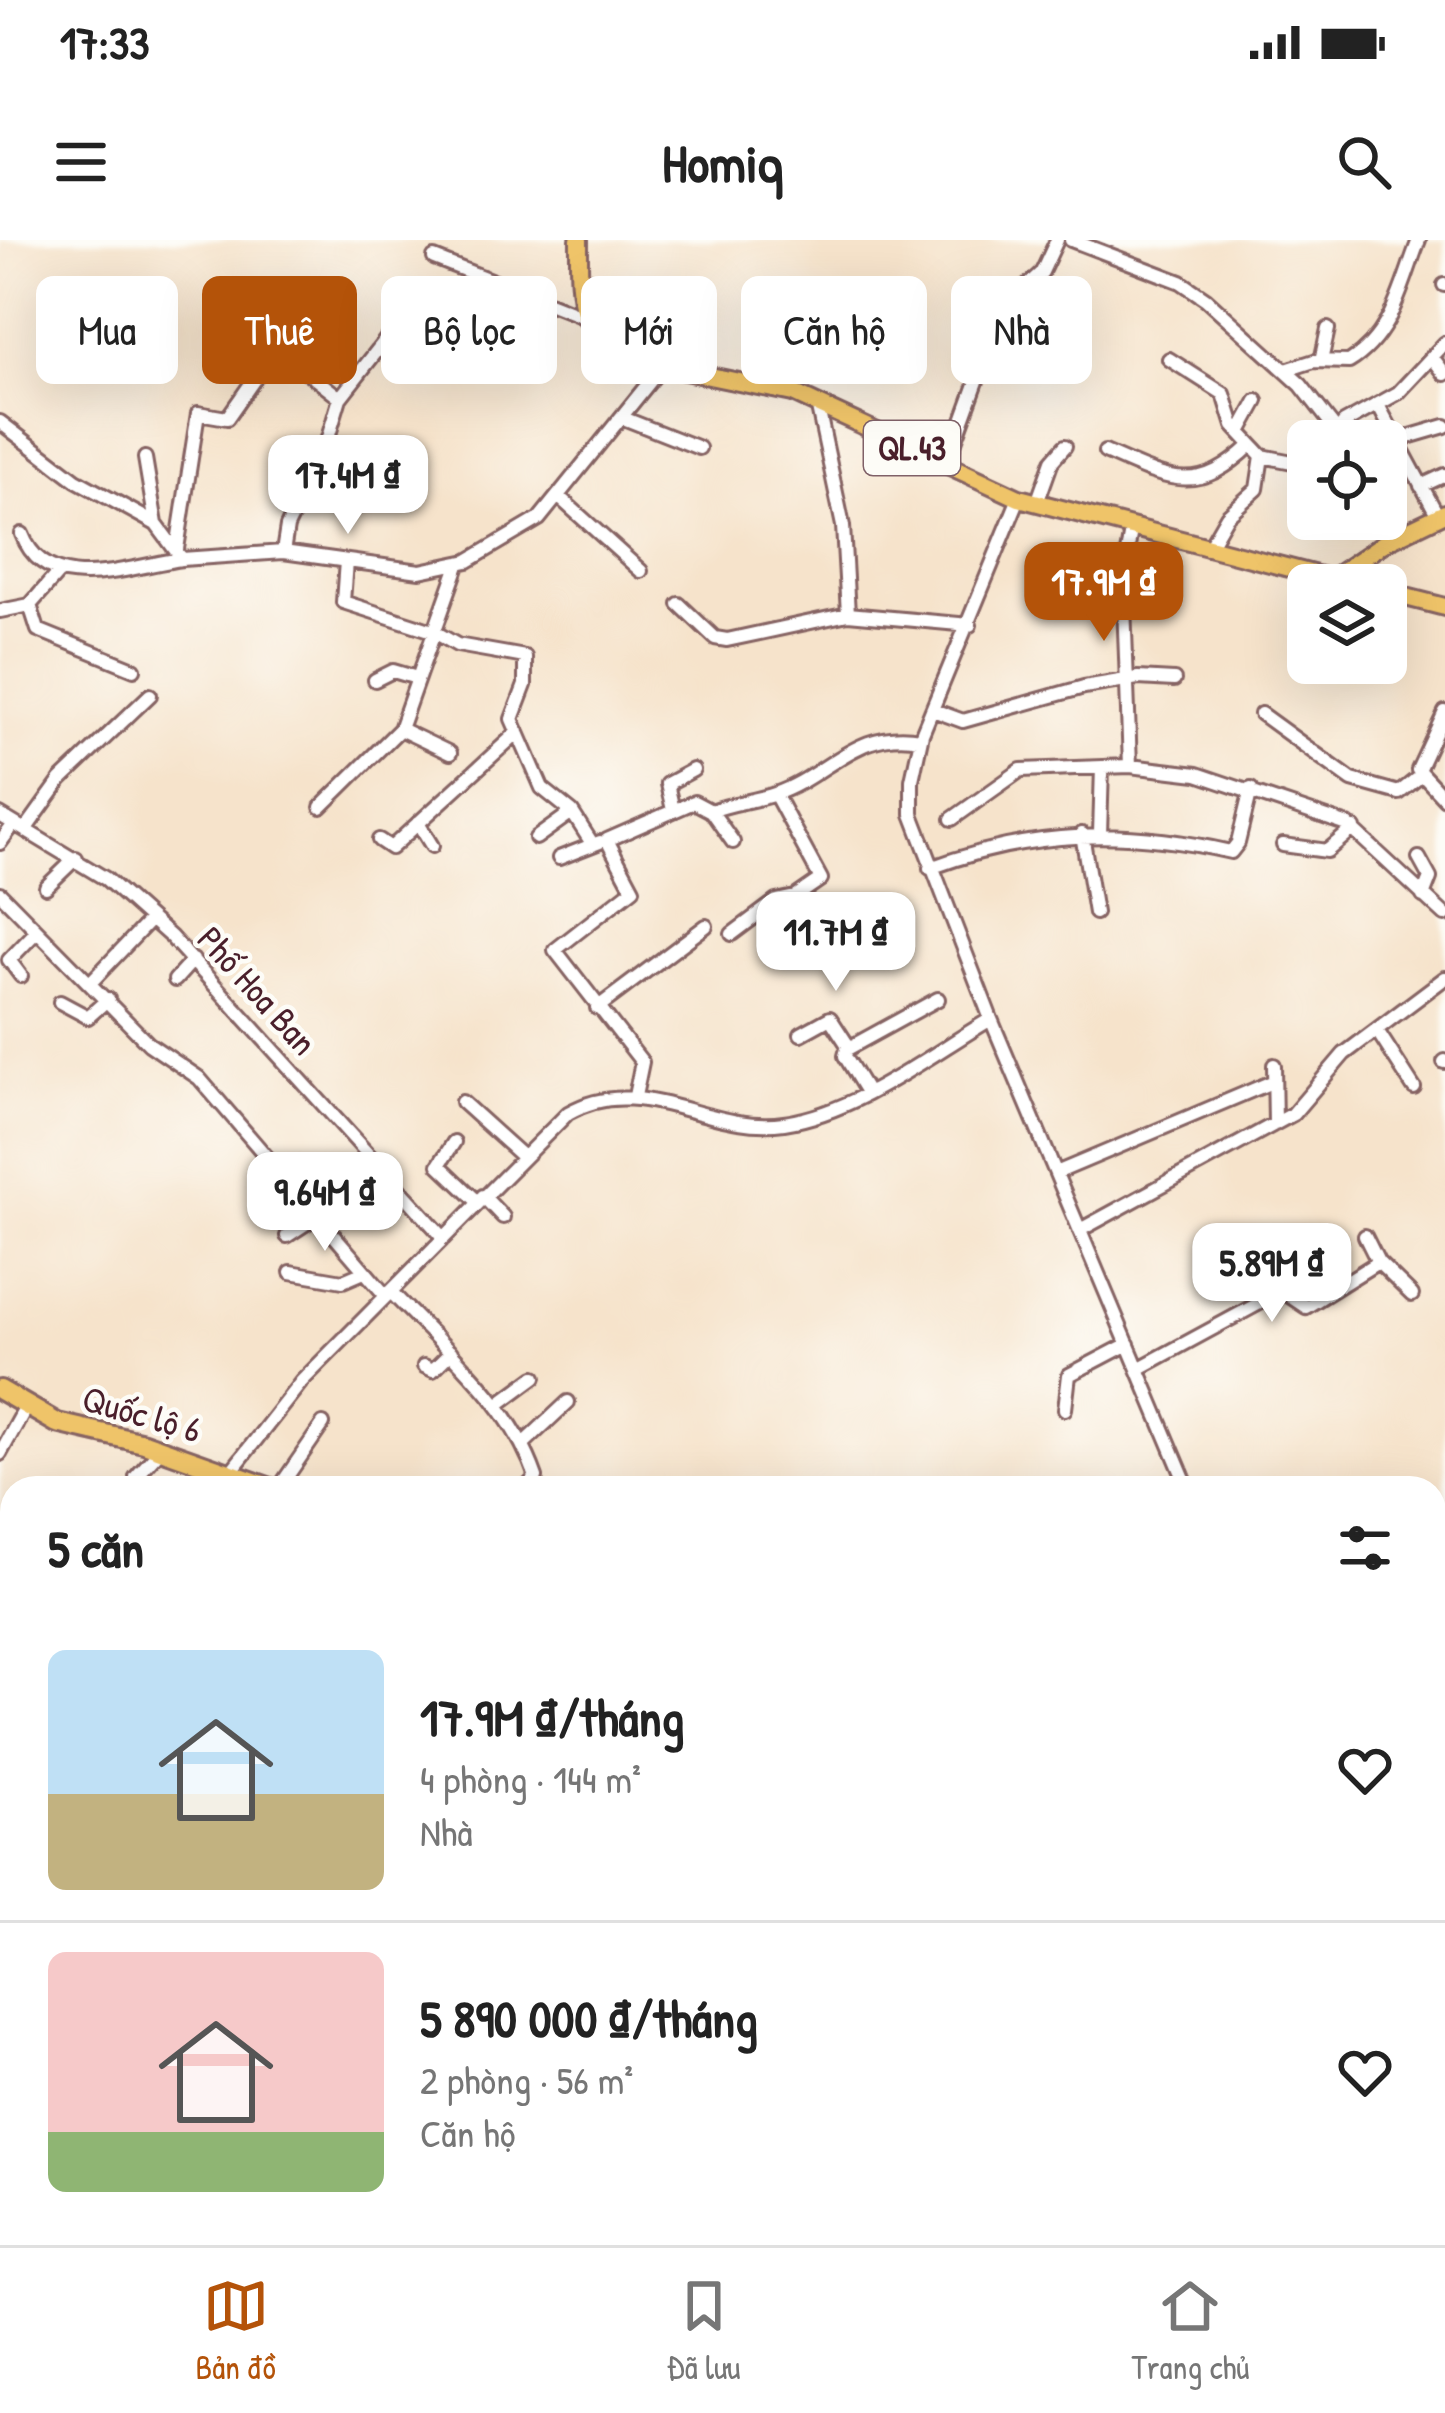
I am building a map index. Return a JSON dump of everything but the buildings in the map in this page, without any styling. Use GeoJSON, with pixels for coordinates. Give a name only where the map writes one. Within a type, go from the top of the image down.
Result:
{"type":"FeatureCollection","features":[{"type":"Feature","properties":{"kind":"highway","name":"Quốc lộ 6"},"geometry":{"type":"LineString","coordinates":[[0,1390],[57,1423],[161,1449],[212,1476]]}},
{"type":"Feature","properties":{"kind":"main road"},"geometry":{"type":"LineString","coordinates":[[579,240],[581,276]]}},
{"type":"Feature","properties":{"kind":"main road","name":"QL.43"},"geometry":{"type":"LineString","coordinates":[[717,377],[816,402],[1028,501],[1287,568]]}},
{"type":"Feature","properties":{"kind":"main road"},"geometry":{"type":"LineString","coordinates":[[1353,564],[1442,514]]}},
{"type":"Feature","properties":{"kind":"main road"},"geometry":{"type":"LineString","coordinates":[[1407,597],[1445,607]]}},
{"type":"Feature","properties":{"kind":"street"},"geometry":{"type":"LineString","coordinates":[[947,464],[1004,307],[1042,272],[1057,240]]}},
{"type":"Feature","properties":{"kind":"street"},"geometry":{"type":"LineString","coordinates":[[1071,240],[1181,282],[1286,370],[1322,420]]}},
{"type":"Feature","properties":{"kind":"street"},"geometry":{"type":"LineString","coordinates":[[1286,370],[1321,361],[1349,362],[1370,346],[1392,314],[1419,240]]}},
{"type":"Feature","properties":{"kind":"street"},"geometry":{"type":"LineString","coordinates":[[434,259],[480,276]]}},
{"type":"Feature","properties":{"kind":"street"},"geometry":{"type":"LineString","coordinates":[[1321,361],[1328,329]]}},
{"type":"Feature","properties":{"kind":"street"},"geometry":{"type":"LineString","coordinates":[[1356,420],[1398,392],[1445,343]]}},
{"type":"Feature","properties":{"kind":"street"},"geometry":{"type":"LineString","coordinates":[[283,552],[287,527],[325,448],[340,398],[381,346]]}},
{"type":"Feature","properties":{"kind":"street"},"geometry":{"type":"LineString","coordinates":[[1432,357],[1445,374]]}},
{"type":"Feature","properties":{"kind":"street"},"geometry":{"type":"LineString","coordinates":[[1169,359],[1224,394],[1240,432],[1256,450],[1287,459]]}},
{"type":"Feature","properties":{"kind":"street"},"geometry":{"type":"LineString","coordinates":[[180,554],[198,413],[227,418],[251,384]]}},
{"type":"Feature","properties":{"kind":"street"},"geometry":{"type":"LineString","coordinates":[[322,384],[340,398]]}},
{"type":"Feature","properties":{"kind":"street"},"geometry":{"type":"LineString","coordinates":[[22,534],[36,560],[58,573],[113,571],[180,554],[283,552],[438,570],[458,565],[527,528],[649,384]]}},
{"type":"Feature","properties":{"kind":"street"},"geometry":{"type":"LineString","coordinates":[[1240,432],[1257,401]]}},
{"type":"Feature","properties":{"kind":"street"},"geometry":{"type":"LineString","coordinates":[[816,402],[843,526],[848,614]]}},
{"type":"Feature","properties":{"kind":"street"},"geometry":{"type":"LineString","coordinates":[[1378,404],[1386,420]]}},
{"type":"Feature","properties":{"kind":"street"},"geometry":{"type":"LineString","coordinates":[[623,418],[699,448]]}},
{"type":"Feature","properties":{"kind":"street"},"geometry":{"type":"LineString","coordinates":[[0,422],[76,480],[156,524],[180,554]]}},
{"type":"Feature","properties":{"kind":"street"},"geometry":{"type":"LineString","coordinates":[[1407,437],[1445,426]]}},
{"type":"Feature","properties":{"kind":"street"},"geometry":{"type":"LineString","coordinates":[[1065,446],[1028,501],[933,710],[920,740],[910,798],[931,868],[991,1019],[1183,1476]]}},
{"type":"Feature","properties":{"kind":"street"},"geometry":{"type":"LineString","coordinates":[[1106,452],[1150,472],[1207,479],[1256,450]]}},
{"type":"Feature","properties":{"kind":"street"},"geometry":{"type":"LineString","coordinates":[[1208,549],[1235,506],[1257,489],[1256,450]]}},
{"type":"Feature","properties":{"kind":"street"},"geometry":{"type":"LineString","coordinates":[[146,458],[156,524]]}},
{"type":"Feature","properties":{"kind":"street"},"geometry":{"type":"LineString","coordinates":[[1407,459],[1442,514]]}},
{"type":"Feature","properties":{"kind":"street"},"geometry":{"type":"LineString","coordinates":[[1421,486],[1445,475]]}},
{"type":"Feature","properties":{"kind":"street"},"geometry":{"type":"LineString","coordinates":[[558,496],[640,571]]}},
{"type":"Feature","properties":{"kind":"street"},"geometry":{"type":"LineString","coordinates":[[1130,766],[1123,564],[1131,530]]}},
{"type":"Feature","properties":{"kind":"street"},"geometry":{"type":"LineString","coordinates":[[346,561],[343,602],[433,632],[457,645],[525,657],[525,685],[511,715],[542,788],[600,842],[633,889],[555,950],[642,1062],[634,1096]]}},
{"type":"Feature","properties":{"kind":"street"},"geometry":{"type":"LineString","coordinates":[[321,807],[400,729],[458,565]]}},
{"type":"Feature","properties":{"kind":"street"},"geometry":{"type":"LineString","coordinates":[[438,570],[446,591]]}},
{"type":"Feature","properties":{"kind":"street"},"geometry":{"type":"LineString","coordinates":[[0,611],[30,605],[58,573]]}},
{"type":"Feature","properties":{"kind":"street"},"geometry":{"type":"LineString","coordinates":[[679,604],[712,635],[727,640],[848,614],[912,616],[970,626]]}},
{"type":"Feature","properties":{"kind":"street"},"geometry":{"type":"LineString","coordinates":[[30,605],[38,630],[134,669]]}},
{"type":"Feature","properties":{"kind":"street"},"geometry":{"type":"LineString","coordinates":[[375,680],[393,671],[417,678]]}},
{"type":"Feature","properties":{"kind":"street"},"geometry":{"type":"LineString","coordinates":[[933,710],[964,721],[1129,678],[1174,680]]}},
{"type":"Feature","properties":{"kind":"street"},"geometry":{"type":"LineString","coordinates":[[0,843],[149,695]]}},
{"type":"Feature","properties":{"kind":"street"},"geometry":{"type":"LineString","coordinates":[[1261,714],[1363,787],[1399,793],[1419,777],[1426,748],[1445,712]]}},
{"type":"Feature","properties":{"kind":"street"},"geometry":{"type":"LineString","coordinates":[[400,729],[450,753]]}},
{"type":"Feature","properties":{"kind":"street"},"geometry":{"type":"LineString","coordinates":[[380,840],[391,848],[518,732]]}},
{"type":"Feature","properties":{"kind":"street"},"geometry":{"type":"LineString","coordinates":[[711,811],[775,794],[862,744],[894,736],[920,740]]}},
{"type":"Feature","properties":{"kind":"street"},"geometry":{"type":"LineString","coordinates":[[1100,834],[1102,766]]}},
{"type":"Feature","properties":{"kind":"street"},"geometry":{"type":"LineString","coordinates":[[952,819],[1022,770],[1130,766],[1197,774],[1354,828],[1445,915]]}},
{"type":"Feature","properties":{"kind":"street"},"geometry":{"type":"LineString","coordinates":[[673,810],[667,784],[693,770]]}},
{"type":"Feature","properties":{"kind":"street"},"geometry":{"type":"LineString","coordinates":[[1419,777],[1445,799]]}},
{"type":"Feature","properties":{"kind":"street"},"geometry":{"type":"LineString","coordinates":[[931,868],[1019,841],[1082,834],[1168,838],[1231,852],[1238,844],[1251,789]]}},
{"type":"Feature","properties":{"kind":"street"},"geometry":{"type":"LineString","coordinates":[[732,934],[776,901],[795,897],[821,879],[817,862],[775,794]]}},
{"type":"Feature","properties":{"kind":"street"},"geometry":{"type":"LineString","coordinates":[[559,858],[694,802],[711,811],[734,842]]}},
{"type":"Feature","properties":{"kind":"street"},"geometry":{"type":"LineString","coordinates":[[536,838],[572,812]]}},
{"type":"Feature","properties":{"kind":"street","name":"Phố Hoa Ban"},"geometry":{"type":"LineString","coordinates":[[0,815],[76,858],[152,919],[444,1238]]}},
{"type":"Feature","properties":{"kind":"street"},"geometry":{"type":"LineString","coordinates":[[418,823],[432,846]]}},
{"type":"Feature","properties":{"kind":"street"},"geometry":{"type":"LineString","coordinates":[[1282,845],[1327,851],[1354,828]]}},
{"type":"Feature","properties":{"kind":"street"},"geometry":{"type":"LineString","coordinates":[[1082,834],[1095,913]]}},
{"type":"Feature","properties":{"kind":"street"},"geometry":{"type":"LineString","coordinates":[[46,887],[76,858]]}},
{"type":"Feature","properties":{"kind":"street"},"geometry":{"type":"LineString","coordinates":[[1419,858],[1430,878],[1423,896]]}},
{"type":"Feature","properties":{"kind":"street"},"geometry":{"type":"LineString","coordinates":[[2,900],[91,982],[149,1044],[199,1078],[364,1272],[451,1352],[497,1405],[518,1430],[536,1476]]}},
{"type":"Feature","properties":{"kind":"street"},"geometry":{"type":"LineString","coordinates":[[91,982],[152,919]]}},
{"type":"Feature","properties":{"kind":"street"},"geometry":{"type":"LineString","coordinates":[[597,1008],[706,926]]}},
{"type":"Feature","properties":{"kind":"street"},"geometry":{"type":"LineString","coordinates":[[21,976],[9,960],[37,931]]}},
{"type":"Feature","properties":{"kind":"street"},"geometry":{"type":"LineString","coordinates":[[175,980],[193,961]]}},
{"type":"Feature","properties":{"kind":"street"},"geometry":{"type":"LineString","coordinates":[[1079,1230],[1302,1107],[1344,1054],[1445,978]]}},
{"type":"Feature","properties":{"kind":"street"},"geometry":{"type":"LineString","coordinates":[[60,1001],[88,1017],[108,999]]}},
{"type":"Feature","properties":{"kind":"street"},"geometry":{"type":"LineString","coordinates":[[867,1092],[845,1056],[849,1047],[938,1000]]}},
{"type":"Feature","properties":{"kind":"street"},"geometry":{"type":"LineString","coordinates":[[800,1034],[830,1018],[849,1047]]}},
{"type":"Feature","properties":{"kind":"street"},"geometry":{"type":"LineString","coordinates":[[226,1476],[302,1381],[523,1157],[581,1106],[602,1097],[634,1096],[714,1118],[764,1125],[809,1118],[867,1092],[991,1019]]}},
{"type":"Feature","properties":{"kind":"street"},"geometry":{"type":"LineString","coordinates":[[1378,1032],[1414,1088]]}},
{"type":"Feature","properties":{"kind":"street"},"geometry":{"type":"LineString","coordinates":[[1274,1065],[1274,1124]]}},
{"type":"Feature","properties":{"kind":"street"},"geometry":{"type":"LineString","coordinates":[[1056,1174],[1272,1082]]}},
{"type":"Feature","properties":{"kind":"street"},"geometry":{"type":"LineString","coordinates":[[462,1102],[523,1157]]}},
{"type":"Feature","properties":{"kind":"street"},"geometry":{"type":"LineString","coordinates":[[454,1142],[439,1165],[502,1217]]}},
{"type":"Feature","properties":{"kind":"street"},"geometry":{"type":"LineString","coordinates":[[287,1236],[316,1216]]}},
{"type":"Feature","properties":{"kind":"street"},"geometry":{"type":"LineString","coordinates":[[1364,1236],[1378,1262],[1412,1295]]}},
{"type":"Feature","properties":{"kind":"street"},"geometry":{"type":"LineString","coordinates":[[1138,1369],[1282,1291],[1306,1307],[1378,1262]]}},
{"type":"Feature","properties":{"kind":"street"},"geometry":{"type":"LineString","coordinates":[[291,1272],[343,1281],[364,1272]]}},
{"type":"Feature","properties":{"kind":"street"},"geometry":{"type":"LineString","coordinates":[[1065,1409],[1069,1376],[1128,1344]]}},
{"type":"Feature","properties":{"kind":"street"},"geometry":{"type":"LineString","coordinates":[[424,1366],[433,1370],[451,1352]]}},
{"type":"Feature","properties":{"kind":"street"},"geometry":{"type":"LineString","coordinates":[[497,1405],[536,1377]]}},
{"type":"Feature","properties":{"kind":"street"},"geometry":{"type":"LineString","coordinates":[[522,1445],[568,1402]]}},
{"type":"Feature","properties":{"kind":"street"},"geometry":{"type":"LineString","coordinates":[[0,1454],[26,1407]]}},
{"type":"Feature","properties":{"kind":"street"},"geometry":{"type":"LineString","coordinates":[[284,1476],[323,1424]]}},
{"type":"Feature","properties":{"kind":"street"},"geometry":{"type":"LineString","coordinates":[[137,1476],[161,1449]]}}]}
